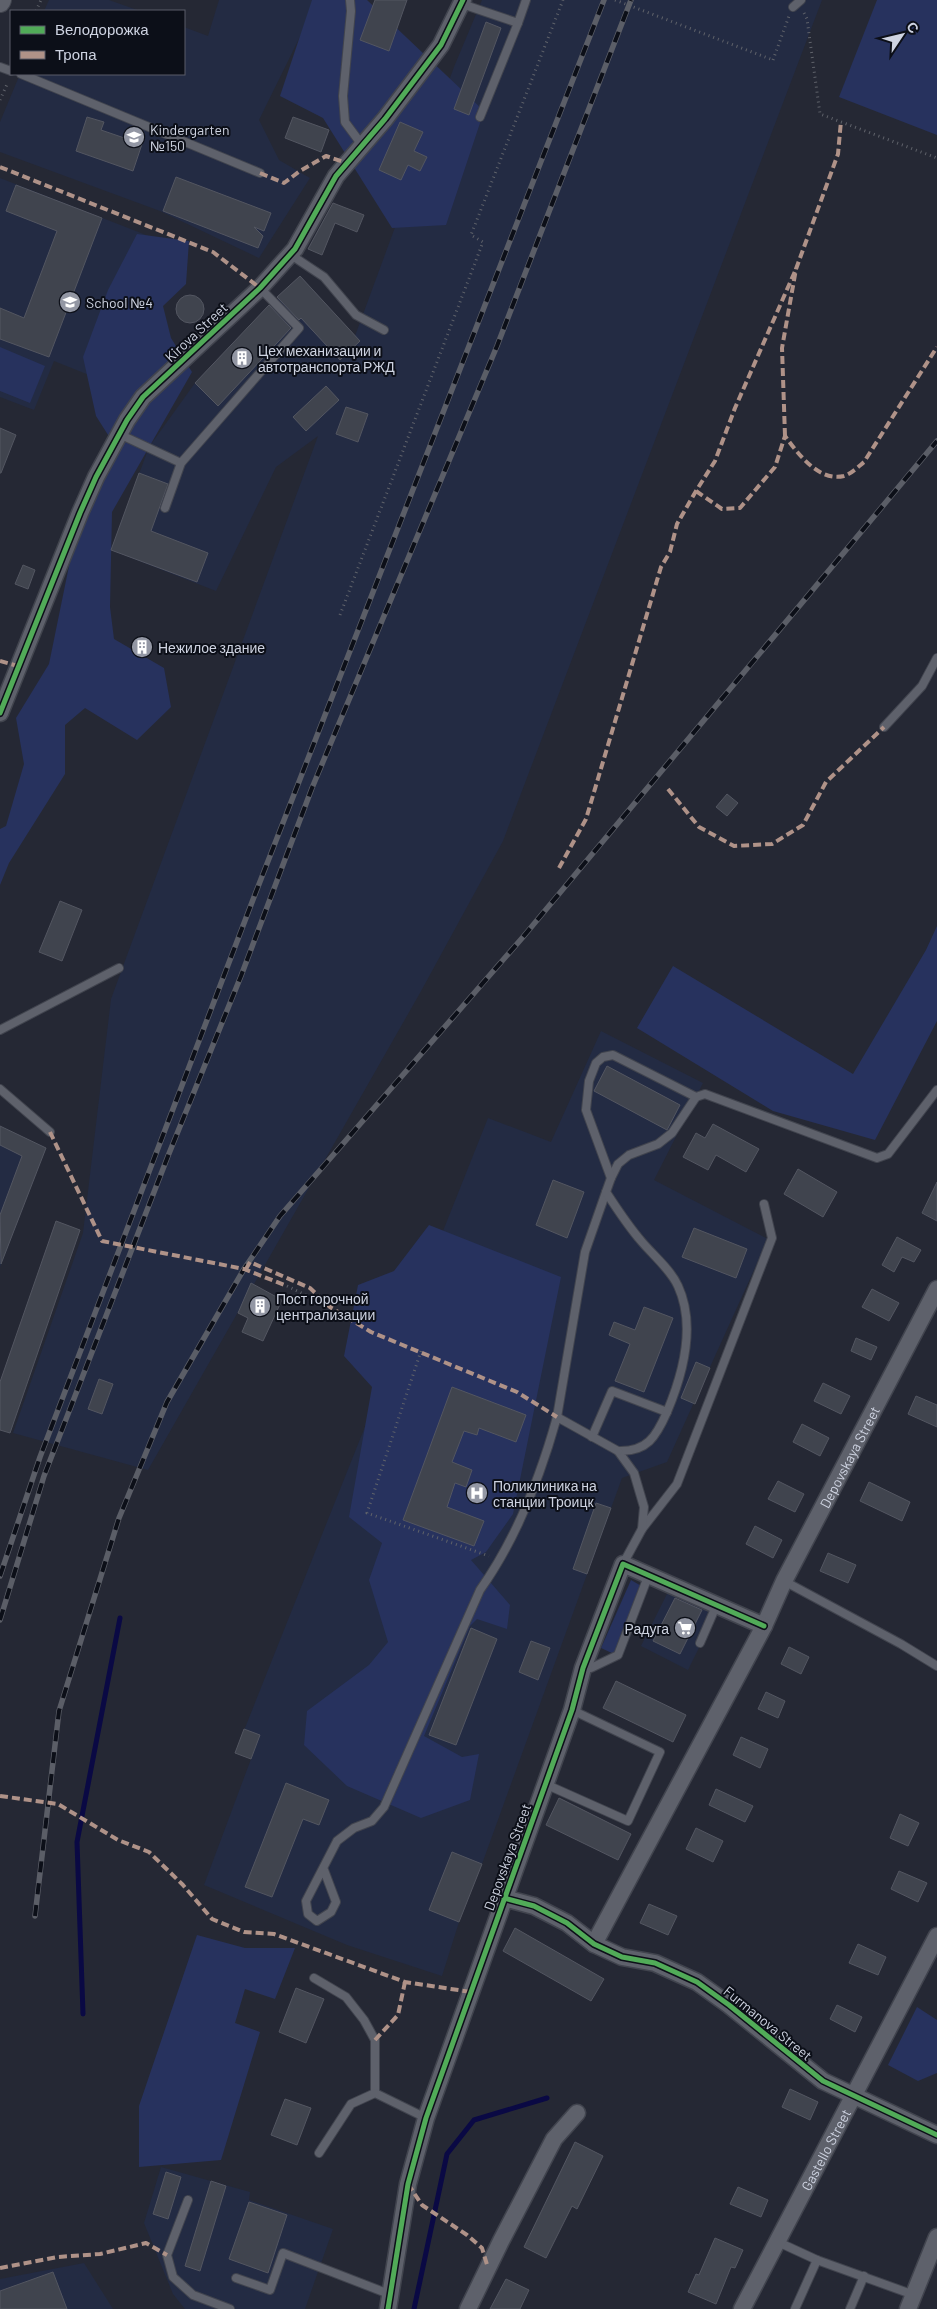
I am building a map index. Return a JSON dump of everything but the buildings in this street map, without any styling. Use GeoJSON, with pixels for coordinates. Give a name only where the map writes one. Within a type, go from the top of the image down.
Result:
{"type":"FeatureCollection","features":[{"type":"Feature","properties":{"kind":"street","name":"Kirova Street"},"geometry":{"type":"LineString","coordinates":[[0,714],[80,513],[119,434],[143,396],[260,288],[291,255],[336,176],[441,45],[462,2]]}},
{"type":"Feature","properties":{"kind":"street","name":"Depovskaya Street"},"geometry":{"type":"LineString","coordinates":[[594,1944],[764,1626],[784,1581],[937,1289]]}},
{"type":"Feature","properties":{"kind":"street","name":"Depovskaya Street"},"geometry":{"type":"LineString","coordinates":[[389,2302],[408,2184],[426,2118],[572,1710],[583,1668],[623,1564]]}},
{"type":"Feature","properties":{"kind":"street"},"geometry":{"type":"LineString","coordinates":[[623,1564],[764,1626]]}},
{"type":"Feature","properties":{"kind":"street","name":"Furmanova Street"},"geometry":{"type":"LineString","coordinates":[[504,1898],[534,1906],[567,1923],[594,1944],[622,1957],[655,1963],[697,1982],[729,2004],[823,2081],[936,2138]]}},
{"type":"Feature","properties":{"kind":"street","name":"Gastello Street"},"geometry":{"type":"LineString","coordinates":[[742,2309],[937,1936]]}},
{"type":"Feature","properties":{"kind":"street"},"geometry":{"type":"LineString","coordinates":[[468,2309],[554,2139],[576,2113]]}},
{"type":"Feature","properties":{"kind":"street"},"geometry":{"type":"LineString","coordinates":[[911,2302],[937,2237]]}},
{"type":"Feature","properties":{"kind":"lane"},"geometry":{"type":"LineString","coordinates":[[350,0],[351,11],[343,96],[345,122],[362,145]]}},
{"type":"Feature","properties":{"kind":"lane"},"geometry":{"type":"LineString","coordinates":[[480,117],[526,0]]}},
{"type":"Feature","properties":{"kind":"lane"},"geometry":{"type":"LineString","coordinates":[[793,7],[801,0]]}},
{"type":"Feature","properties":{"kind":"lane"},"geometry":{"type":"LineString","coordinates":[[462,2],[518,23]]}},
{"type":"Feature","properties":{"kind":"lane"},"geometry":{"type":"LineString","coordinates":[[23,75],[260,173]]}},
{"type":"Feature","properties":{"kind":"lane"},"geometry":{"type":"LineString","coordinates":[[291,255],[324,277],[356,315],[384,330]]}},
{"type":"Feature","properties":{"kind":"lane"},"geometry":{"type":"LineString","coordinates":[[165,508],[181,462],[299,328],[260,288]]}},
{"type":"Feature","properties":{"kind":"lane"},"geometry":{"type":"LineString","coordinates":[[119,434],[181,462]]}},
{"type":"Feature","properties":{"kind":"lane"},"geometry":{"type":"LineString","coordinates":[[884,727],[922,686],[937,658]]}},
{"type":"Feature","properties":{"kind":"lane"},"geometry":{"type":"LineString","coordinates":[[0,1030],[119,968]]}},
{"type":"Feature","properties":{"kind":"lane"},"geometry":{"type":"LineString","coordinates":[[611,1178],[586,1110],[589,1081],[596,1063],[603,1057],[613,1055],[696,1097]]}},
{"type":"Feature","properties":{"kind":"lane"},"geometry":{"type":"LineString","coordinates":[[0,1089],[50,1132]]}},
{"type":"Feature","properties":{"kind":"lane"},"geometry":{"type":"LineString","coordinates":[[324,1870],[336,1902],[331,1912],[318,1920],[308,1914],[306,1901],[324,1870],[337,1841],[354,1828],[372,1821],[384,1807],[480,1590],[501,1561],[546,1459],[557,1417],[585,1252],[611,1178],[618,1164],[630,1155],[658,1144],[672,1133],[696,1097],[705,1094],[877,1158],[888,1154],[937,1090]]}},
{"type":"Feature","properties":{"kind":"lane"},"geometry":{"type":"LineString","coordinates":[[557,1417],[618,1451],[633,1452],[645,1446],[661,1426],[680,1379],[687,1309],[677,1284],[631,1229],[606,1192]]}},
{"type":"Feature","properties":{"kind":"lane"},"geometry":{"type":"LineString","coordinates":[[623,1564],[642,1529],[677,1484],[772,1238],[764,1204]]}},
{"type":"Feature","properties":{"kind":"lane"},"geometry":{"type":"LineString","coordinates":[[592,1437],[612,1391],[667,1412]]}},
{"type":"Feature","properties":{"kind":"lane"},"geometry":{"type":"LineString","coordinates":[[618,1451],[634,1473],[644,1506],[642,1529]]}},
{"type":"Feature","properties":{"kind":"lane"},"geometry":{"type":"LineString","coordinates":[[583,1668],[590,1668],[618,1655],[649,1574]]}},
{"type":"Feature","properties":{"kind":"lane"},"geometry":{"type":"LineString","coordinates":[[784,1581],[901,1644],[937,1666]]}},
{"type":"Feature","properties":{"kind":"lane"},"geometry":{"type":"LineString","coordinates":[[700,1643],[717,1604]]}},
{"type":"Feature","properties":{"kind":"lane"},"geometry":{"type":"LineString","coordinates":[[545,1784],[628,1821],[660,1752],[572,1710]]}},
{"type":"Feature","properties":{"kind":"lane"},"geometry":{"type":"LineString","coordinates":[[314,1978],[346,1997],[364,2020],[375,2040],[375,2093]]}},
{"type":"Feature","properties":{"kind":"lane"},"geometry":{"type":"LineString","coordinates":[[375,2093],[426,2118]]}},
{"type":"Feature","properties":{"kind":"lane"},"geometry":{"type":"LineString","coordinates":[[319,2153],[351,2104],[375,2093]]}},
{"type":"Feature","properties":{"kind":"lane"},"geometry":{"type":"LineString","coordinates":[[188,2200],[167,2255],[173,2277],[193,2294],[230,2309]]}},
{"type":"Feature","properties":{"kind":"lane"},"geometry":{"type":"LineString","coordinates":[[778,2242],[817,2260],[864,2276],[911,2302]]}},
{"type":"Feature","properties":{"kind":"lane"},"geometry":{"type":"LineString","coordinates":[[236,2278],[270,2290],[283,2253],[389,2302]]}},
{"type":"Feature","properties":{"kind":"lane"},"geometry":{"type":"LineString","coordinates":[[795,2309],[817,2260]]}},
{"type":"Feature","properties":{"kind":"lane"},"geometry":{"type":"LineString","coordinates":[[850,2309],[864,2276]]}},
{"type":"Feature","properties":{"kind":"path"},"geometry":{"type":"LineString","coordinates":[[340,616],[483,242],[471,235],[563,0]]}},
{"type":"Feature","properties":{"kind":"path"},"geometry":{"type":"LineString","coordinates":[[615,0],[773,60],[793,7],[802,10],[807,19],[820,114],[937,158]]}},
{"type":"Feature","properties":{"kind":"path"},"geometry":{"type":"LineString","coordinates":[[0,100],[10,75]]}},
{"type":"Feature","properties":{"kind":"path"},"geometry":{"type":"LineString","coordinates":[[287,1286],[330,1307]]}},
{"type":"Feature","properties":{"kind":"path"},"geometry":{"type":"LineString","coordinates":[[421,1351],[367,1513],[501,1561]]}},
{"type":"Feature","properties":{"kind":"shaded area"},"geometry":{"type":"Polygon","coordinates":[[[49,0],[109,0],[137,10],[44,10],[49,0]]]}},
{"type":"Feature","properties":{"kind":"shaded area","name":"Kindergarten №150"},"geometry":{"type":"Polygon","coordinates":[[[219,0],[318,0],[259,120],[279,160],[310,178],[259,258],[160,211],[0,152],[0,122],[20,75],[185,75],[185,27],[208,36],[219,0]]]}},
{"type":"Feature","properties":{"kind":"shaded area"},"geometry":{"type":"Polygon","coordinates":[[[312,0],[367,0],[484,111],[446,225],[392,228],[323,118],[280,96],[312,0]]]}},
{"type":"Feature","properties":{"kind":"shaded area"},"geometry":{"type":"Polygon","coordinates":[[[482,0],[822,0],[503,841],[420,993],[148,1470],[13,1433],[83,1233],[111,999],[318,436],[276,467],[216,591],[111,550],[149,447],[195,383],[300,276],[355,336],[454,67],[482,0]]]}},
{"type":"Feature","properties":{"kind":"shaded area"},"geometry":{"type":"Polygon","coordinates":[[[877,0],[937,0],[937,135],[839,97],[877,0]]]}},
{"type":"Feature","properties":{"kind":"shaded area","name":"School №4"},"geometry":{"type":"Polygon","coordinates":[[[0,178],[164,242],[109,383],[54,361],[34,410],[0,397],[0,178]]]}},
{"type":"Feature","properties":{"kind":"shaded area"},"geometry":{"type":"Polygon","coordinates":[[[137,234],[189,241],[186,284],[163,306],[171,338],[192,372],[112,512],[110,607],[114,639],[164,668],[171,707],[137,740],[85,708],[65,725],[65,774],[9,863],[0,885],[0,829],[6,826],[24,764],[16,718],[49,664],[69,566],[81,528],[117,449],[96,416],[83,357],[108,290],[137,234]]]}},
{"type":"Feature","properties":{"kind":"shaded area"},"geometry":{"type":"Polygon","coordinates":[[[0,347],[45,366],[30,403],[0,391],[0,347]]]}},
{"type":"Feature","properties":{"kind":"shaded area"},"geometry":{"type":"Polygon","coordinates":[[[937,926],[937,1021],[875,1140],[773,1111],[637,1028],[673,966],[853,1074],[926,950],[937,926]]]}},
{"type":"Feature","properties":{"kind":"shaded area","name":"Поликлиника на станции Троицк"},"geometry":{"type":"Polygon","coordinates":[[[601,1031],[703,1083],[654,1180],[768,1239],[667,1462],[622,1478],[482,1864],[430,1910],[459,1922],[442,1976],[347,1945],[204,1885],[251,1759],[235,1753],[488,1118],[551,1142],[601,1031]]]}},
{"type":"Feature","properties":{"kind":"shaded area"},"geometry":{"type":"Polygon","coordinates":[[[0,1126],[46,1148],[0,1267],[0,1126]]]}},
{"type":"Feature","properties":{"kind":"shaded area"},"geometry":{"type":"Polygon","coordinates":[[[429,1225],[561,1277],[513,1514],[486,1552],[471,1560],[510,1605],[507,1629],[477,1619],[470,1626],[424,1736],[462,1757],[479,1754],[470,1800],[421,1818],[347,1786],[304,1745],[307,1711],[369,1665],[388,1642],[369,1580],[382,1543],[349,1517],[372,1387],[344,1356],[358,1285],[394,1271],[429,1225]]]}},
{"type":"Feature","properties":{"kind":"shaded area"},"geometry":{"type":"Polygon","coordinates":[[[631,1580],[643,1587],[614,1654],[601,1648],[631,1580]]]}},
{"type":"Feature","properties":{"kind":"shaded area"},"geometry":{"type":"Polygon","coordinates":[[[671,1586],[718,1609],[688,1670],[641,1646],[671,1586]]]}},
{"type":"Feature","properties":{"kind":"shaded area"},"geometry":{"type":"Polygon","coordinates":[[[197,1935],[245,1948],[295,1948],[275,1999],[245,1989],[235,2023],[260,2032],[221,2160],[139,2167],[139,2106],[197,1935]]]}},
{"type":"Feature","properties":{"kind":"shaded area"},"geometry":{"type":"Polygon","coordinates":[[[917,2007],[937,2020],[937,2073],[918,2081],[888,2065],[917,2007]]]}},
{"type":"Feature","properties":{"kind":"shaded area"},"geometry":{"type":"Polygon","coordinates":[[[161,2167],[250,2192],[249,2200],[333,2229],[305,2309],[185,2309],[173,2294],[144,2223],[161,2167]]]}},
{"type":"Feature","properties":{"kind":"shaded area"},"geometry":{"type":"Polygon","coordinates":[[[84,2263],[113,2309],[0,2309],[0,2279],[84,2263]]]}},
{"type":"Feature","properties":{"kind":"waterway"},"geometry":{"type":"LineString","coordinates":[[83,2014],[77,1842],[120,1618]]}},
{"type":"Feature","properties":{"kind":"waterway"},"geometry":{"type":"LineString","coordinates":[[414,2309],[447,2154],[474,2120],[547,2098]]}},
{"type":"Feature","properties":{"kind":"railway"},"geometry":{"type":"LineString","coordinates":[[0,1576],[40,1457],[254,897],[604,0]]}},
{"type":"Feature","properties":{"kind":"railway"},"geometry":{"type":"LineString","coordinates":[[0,1620],[44,1476],[168,1156],[241,976],[312,788],[497,346],[631,0]]}},
{"type":"Feature","properties":{"kind":"railway"},"geometry":{"type":"LineString","coordinates":[[35,1916],[59,1711],[119,1518],[167,1402],[244,1269],[280,1216],[523,937],[937,441]]}},
{"type":"Feature","properties":{"kind":"marked path"},"geometry":{"type":"LineString","coordinates":[[785,436],[782,348],[796,269],[838,154],[841,121]]}},
{"type":"Feature","properties":{"kind":"marked path"},"geometry":{"type":"LineString","coordinates":[[260,173],[284,183],[326,156],[347,163]]}},
{"type":"Feature","properties":{"kind":"marked path"},"geometry":{"type":"LineString","coordinates":[[0,167],[213,252],[260,288]]}},
{"type":"Feature","properties":{"kind":"marked path"},"geometry":{"type":"LineString","coordinates":[[559,868],[586,819],[661,567],[670,552],[677,524],[715,461],[735,408],[796,269]]}},
{"type":"Feature","properties":{"kind":"marked path"},"geometry":{"type":"LineString","coordinates":[[696,491],[722,509],[740,508],[775,467],[785,436],[796,451],[818,471],[835,477],[849,474],[864,462],[937,347]]}},
{"type":"Feature","properties":{"kind":"marked path"},"geometry":{"type":"LineString","coordinates":[[0,661],[18,666]]}},
{"type":"Feature","properties":{"kind":"marked path"},"geometry":{"type":"LineString","coordinates":[[668,789],[699,827],[734,846],[772,844],[803,825],[826,782],[884,727]]}},
{"type":"Feature","properties":{"kind":"marked path"},"geometry":{"type":"LineString","coordinates":[[50,1132],[102,1241],[244,1269],[287,1286]]}},
{"type":"Feature","properties":{"kind":"marked path"},"geometry":{"type":"LineString","coordinates":[[246,1269],[250,1262],[310,1288],[330,1307],[371,1332],[517,1392],[557,1417]]}},
{"type":"Feature","properties":{"kind":"marked path"},"geometry":{"type":"LineString","coordinates":[[0,1796],[58,1804],[118,1840],[149,1852],[183,1885],[212,1919],[244,1932],[274,1934],[405,1982],[471,1992]]}},
{"type":"Feature","properties":{"kind":"marked path"},"geometry":{"type":"LineString","coordinates":[[375,2040],[398,2015],[405,1982]]}},
{"type":"Feature","properties":{"kind":"marked path"},"geometry":{"type":"LineString","coordinates":[[408,2184],[422,2205],[467,2235],[482,2248],[488,2268]]}},
{"type":"Feature","properties":{"kind":"marked path"},"geometry":{"type":"LineString","coordinates":[[0,2268],[58,2257],[100,2254],[146,2243],[167,2255]]}},
{"type":"Feature","properties":{"kind":"cycle path"},"geometry":{"type":"LineString","coordinates":[[0,713],[80,513],[96,477],[127,420],[143,397],[260,288],[295,249],[336,176],[385,119],[441,45],[463,0]]}},
{"type":"Feature","properties":{"kind":"cycle path"},"geometry":{"type":"LineString","coordinates":[[388,2309],[408,2184],[426,2118],[572,1710],[583,1668],[623,1564],[764,1626]]}},
{"type":"Feature","properties":{"kind":"cycle path"},"geometry":{"type":"LineString","coordinates":[[504,1898],[534,1906],[567,1923],[594,1944],[622,1957],[655,1963],[697,1982],[729,2005],[823,2081],[937,2135]]}},
{"type":"Feature","properties":{"kind":"place","name":"Kindergarten №150"},"geometry":{"type":"Point","coordinates":[134,137]}},
{"type":"Feature","properties":{"kind":"place","name":"School №4"},"geometry":{"type":"Point","coordinates":[70,302]}},
{"type":"Feature","properties":{"kind":"place","name":"Цех механизации и автотранспорта РЖД"},"geometry":{"type":"Point","coordinates":[242,358]}},
{"type":"Feature","properties":{"kind":"place","name":"Нежилое здание"},"geometry":{"type":"Point","coordinates":[142,647]}},
{"type":"Feature","properties":{"kind":"place","name":"Пост горочной централизации"},"geometry":{"type":"Point","coordinates":[260,1306]}},
{"type":"Feature","properties":{"kind":"place","name":"Поликлиника на станции Троицк"},"geometry":{"type":"Point","coordinates":[477,1493]}},
{"type":"Feature","properties":{"kind":"place","name":"Радуга"},"geometry":{"type":"Point","coordinates":[685,1628]}}]}
